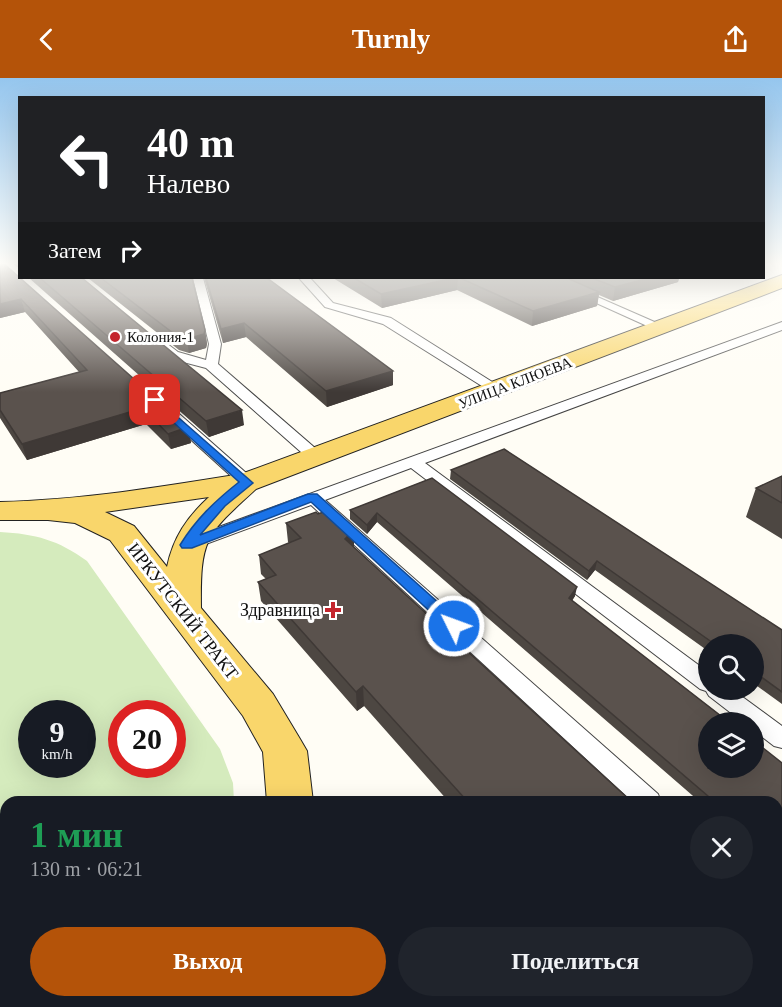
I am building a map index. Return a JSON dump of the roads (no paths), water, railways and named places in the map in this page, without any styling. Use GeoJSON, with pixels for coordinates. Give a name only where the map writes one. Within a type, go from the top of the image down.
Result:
{"type":"FeatureCollection","features":[{"type":"Feature","properties":{"kind":"main road","name":"УЛИЦА КЛЮЕВА"},"geometry":{"type":"LineString","coordinates":[[51,509],[157,498],[247,483],[717,305]]}},
{"type":"Feature","properties":{"kind":"main road","name":"УЛИЦА КЛЮЕВА"},"geometry":{"type":"LineString","coordinates":[[183,610],[183,560],[187,545],[198,527],[221,503],[247,483]]}},
{"type":"Feature","properties":{"kind":"main road","name":"ИРКУТСКИЙ ТРАКТ"},"geometry":{"type":"LineString","coordinates":[[0,511],[51,509],[86,515],[122,533],[258,705],[285,751],[289,796]]}},
{"type":"Feature","properties":{"kind":"lane"},"geometry":{"type":"LineString","coordinates":[[205,305],[215,344],[211,365]]}},
{"type":"Feature","properties":{"kind":"lane"},"geometry":{"type":"LineString","coordinates":[[330,305],[387,321],[498,390]]}},
{"type":"Feature","properties":{"kind":"lane"},"geometry":{"type":"LineString","coordinates":[[610,305],[660,327]]}},
{"type":"Feature","properties":{"kind":"lane"},"geometry":{"type":"LineString","coordinates":[[187,545],[412,460],[782,326]]}},
{"type":"Feature","properties":{"kind":"lane"},"geometry":{"type":"LineString","coordinates":[[147,334],[173,355],[211,365],[316,457]]}},
{"type":"Feature","properties":{"kind":"lane"},"geometry":{"type":"LineString","coordinates":[[161,406],[247,483]]}},
{"type":"Feature","properties":{"kind":"lane"},"geometry":{"type":"LineString","coordinates":[[412,460],[698,675]]}},
{"type":"Feature","properties":{"kind":"lane"},"geometry":{"type":"LineString","coordinates":[[312,497],[642,796]]}},
{"type":"Feature","properties":{"kind":"lane"},"geometry":{"type":"LineString","coordinates":[[730,700],[782,739]]}},
{"type":"Feature","properties":{"kind":"place","name":"Колония-1"},"geometry":{"type":"Point","coordinates":[115,337]}},
{"type":"Feature","properties":{"kind":"place","name":"Здравница"},"geometry":{"type":"Point","coordinates":[333,610]}}]}
